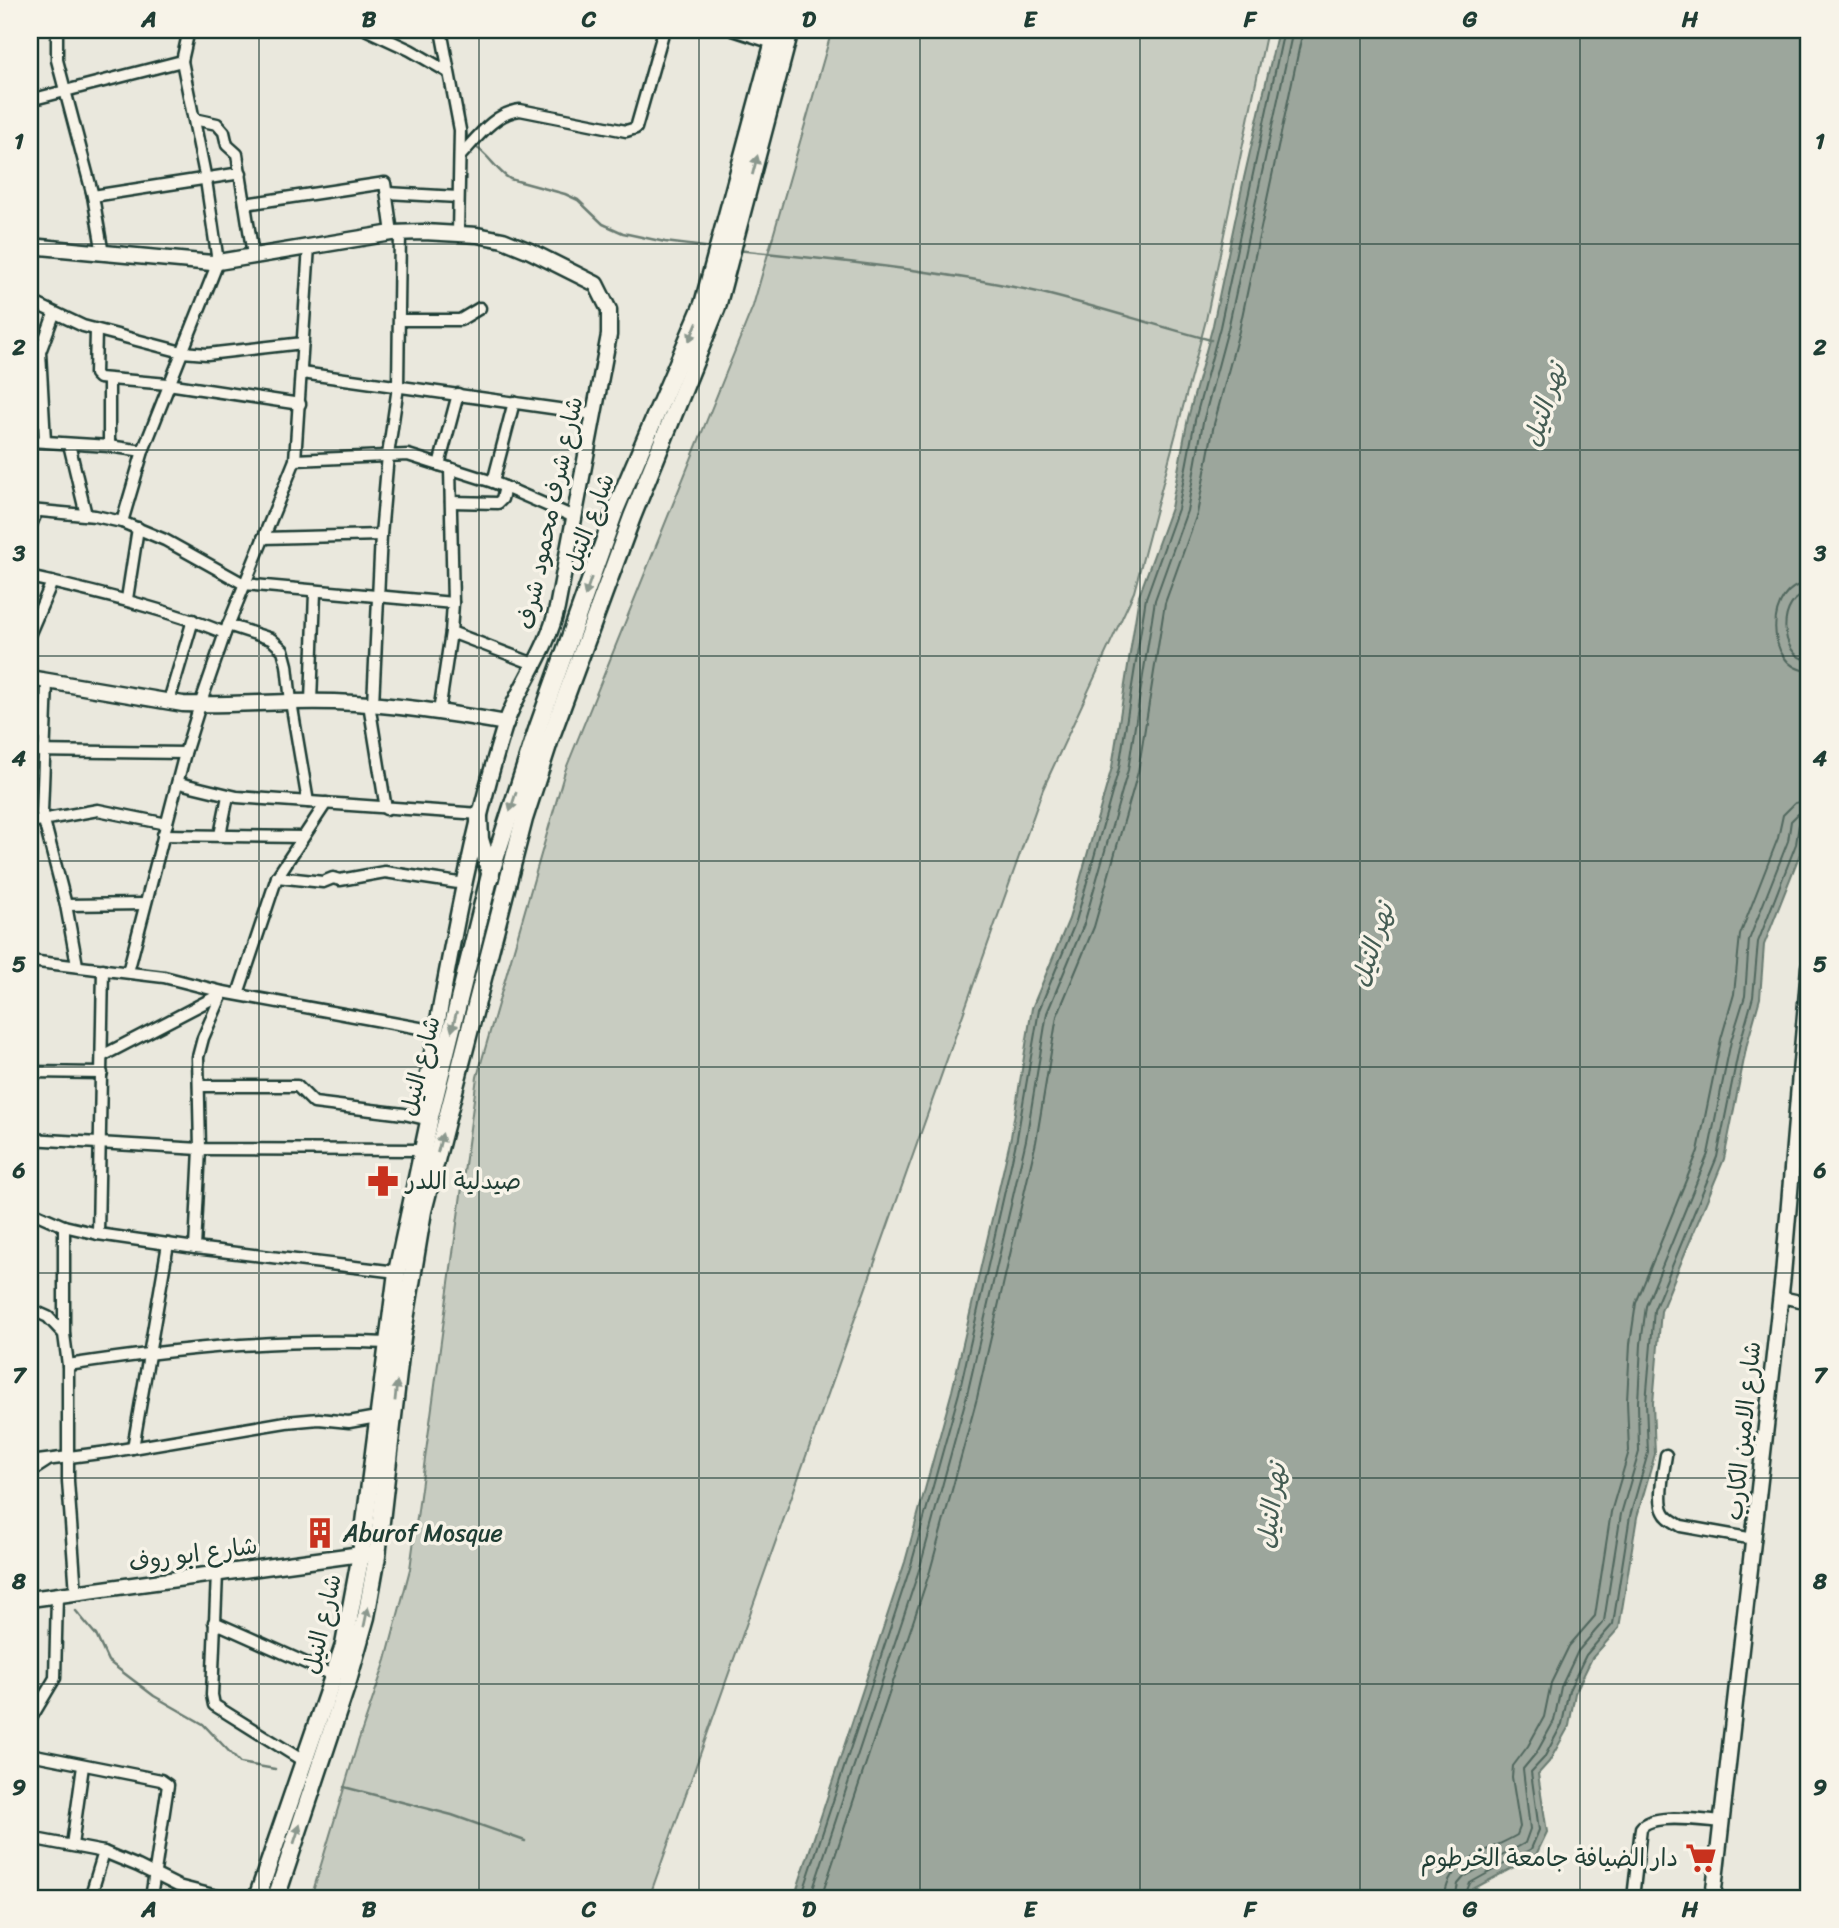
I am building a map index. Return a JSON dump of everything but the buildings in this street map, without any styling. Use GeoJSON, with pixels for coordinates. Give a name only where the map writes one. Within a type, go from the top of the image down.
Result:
{"type":"FeatureCollection","features":[{"type":"Feature","properties":{"kind":"main road"},"geometry":{"type":"LineString","coordinates":[[721,268],[790,30]]}},
{"type":"Feature","properties":{"kind":"main road"},"geometry":{"type":"LineString","coordinates":[[731,230],[775,37]]}},
{"type":"Feature","properties":{"kind":"main road","name":"شارع النيل"},"geometry":{"type":"LineString","coordinates":[[276,1898],[348,1681],[366,1617],[377,1417],[397,1272],[430,1119],[490,876],[541,718],[617,508],[721,268]]}},
{"type":"Feature","properties":{"kind":"main road","name":"شارع النيل"},"geometry":{"type":"LineString","coordinates":[[257,1898],[335,1676],[370,1555],[421,1223],[523,819],[632,517],[709,331],[721,268]]}},
{"type":"Feature","properties":{"kind":"main road"},"geometry":{"type":"LineString","coordinates":[[480,816],[480,839],[500,905]]}},
{"type":"Feature","properties":{"kind":"street"},"geometry":{"type":"LineString","coordinates":[[57,30],[57,60],[93,196],[103,254]]}},
{"type":"Feature","properties":{"kind":"street"},"geometry":{"type":"LineString","coordinates":[[122,522],[143,452],[168,384],[218,262],[206,180],[182,61],[190,30]]}},
{"type":"Feature","properties":{"kind":"street"},"geometry":{"type":"LineString","coordinates":[[367,30],[448,72]]}},
{"type":"Feature","properties":{"kind":"street"},"geometry":{"type":"LineString","coordinates":[[441,30],[459,120],[458,233]]}},
{"type":"Feature","properties":{"kind":"street"},"geometry":{"type":"LineString","coordinates":[[460,156],[497,118],[509,111],[520,110],[626,131],[636,128],[664,30]]}},
{"type":"Feature","properties":{"kind":"street"},"geometry":{"type":"LineString","coordinates":[[734,30],[775,37]]}},
{"type":"Feature","properties":{"kind":"street"},"geometry":{"type":"LineString","coordinates":[[30,100],[182,61]]}},
{"type":"Feature","properties":{"kind":"street"},"geometry":{"type":"LineString","coordinates":[[194,119],[218,124],[224,132],[227,145],[237,154],[253,255]]}},
{"type":"Feature","properties":{"kind":"street"},"geometry":{"type":"LineString","coordinates":[[93,196],[241,173]]}},
{"type":"Feature","properties":{"kind":"street"},"geometry":{"type":"LineString","coordinates":[[245,204],[384,183],[387,193],[396,233],[400,320],[398,387],[388,455],[381,535],[371,704],[386,809]]}},
{"type":"Feature","properties":{"kind":"street"},"geometry":{"type":"LineString","coordinates":[[387,193],[458,197]]}},
{"type":"Feature","properties":{"kind":"street","name":"شارع شرف محمود شرف"},"geometry":{"type":"LineString","coordinates":[[30,246],[218,262],[396,233],[458,233],[514,244],[586,277],[600,287],[611,320],[553,627],[506,723],[480,816],[425,1095],[425,1108],[430,1119]]}},
{"type":"Feature","properties":{"kind":"street"},"geometry":{"type":"LineString","coordinates":[[128,972],[200,705],[244,584],[295,460],[309,246]]}},
{"type":"Feature","properties":{"kind":"street"},"geometry":{"type":"LineString","coordinates":[[30,301],[54,314],[96,330],[182,352],[207,354],[303,344]]}},
{"type":"Feature","properties":{"kind":"street"},"geometry":{"type":"LineString","coordinates":[[400,320],[458,320],[480,308]]}},
{"type":"Feature","properties":{"kind":"street"},"geometry":{"type":"LineString","coordinates":[[45,442],[40,352],[54,314]]}},
{"type":"Feature","properties":{"kind":"street"},"geometry":{"type":"LineString","coordinates":[[96,330],[96,375],[99,378],[168,384],[300,404]]}},
{"type":"Feature","properties":{"kind":"street"},"geometry":{"type":"LineString","coordinates":[[302,373],[594,414]]}},
{"type":"Feature","properties":{"kind":"street"},"geometry":{"type":"LineString","coordinates":[[109,380],[109,446]]}},
{"type":"Feature","properties":{"kind":"street"},"geometry":{"type":"LineString","coordinates":[[439,712],[453,603],[451,502],[445,467],[458,394]]}},
{"type":"Feature","properties":{"kind":"street"},"geometry":{"type":"LineString","coordinates":[[494,482],[514,402]]}},
{"type":"Feature","properties":{"kind":"street"},"geometry":{"type":"LineString","coordinates":[[30,441],[109,446],[143,452]]}},
{"type":"Feature","properties":{"kind":"street"},"geometry":{"type":"LineString","coordinates":[[69,444],[86,515]]}},
{"type":"Feature","properties":{"kind":"street"},"geometry":{"type":"LineString","coordinates":[[295,460],[408,455],[494,482],[574,517]]}},
{"type":"Feature","properties":{"kind":"street"},"geometry":{"type":"LineString","coordinates":[[451,502],[498,503],[505,487]]}},
{"type":"Feature","properties":{"kind":"street"},"geometry":{"type":"LineString","coordinates":[[30,527],[33,511],[86,515],[138,528],[244,584],[453,603]]}},
{"type":"Feature","properties":{"kind":"street"},"geometry":{"type":"LineString","coordinates":[[127,599],[138,528]]}},
{"type":"Feature","properties":{"kind":"street"},"geometry":{"type":"LineString","coordinates":[[263,538],[381,535]]}},
{"type":"Feature","properties":{"kind":"street"},"geometry":{"type":"LineString","coordinates":[[30,577],[127,599],[227,629],[260,634],[278,644],[283,650],[287,665],[308,802]]}},
{"type":"Feature","properties":{"kind":"street"},"geometry":{"type":"LineString","coordinates":[[30,634],[52,582]]}},
{"type":"Feature","properties":{"kind":"street"},"geometry":{"type":"LineString","coordinates":[[311,702],[315,592]]}},
{"type":"Feature","properties":{"kind":"street"},"geometry":{"type":"LineString","coordinates":[[169,701],[193,620]]}},
{"type":"Feature","properties":{"kind":"street"},"geometry":{"type":"LineString","coordinates":[[451,632],[534,664]]}},
{"type":"Feature","properties":{"kind":"street"},"geometry":{"type":"LineString","coordinates":[[30,678],[200,705],[291,702],[371,704],[506,723]]}},
{"type":"Feature","properties":{"kind":"street"},"geometry":{"type":"LineString","coordinates":[[47,682],[43,819],[66,905],[77,965]]}},
{"type":"Feature","properties":{"kind":"street"},"geometry":{"type":"LineString","coordinates":[[30,751],[185,753]]}},
{"type":"Feature","properties":{"kind":"street"},"geometry":{"type":"LineString","coordinates":[[178,783],[228,796],[480,816]]}},
{"type":"Feature","properties":{"kind":"street"},"geometry":{"type":"LineString","coordinates":[[220,835],[228,796]]}},
{"type":"Feature","properties":{"kind":"street"},"geometry":{"type":"LineString","coordinates":[[238,994],[277,877],[326,803]]}},
{"type":"Feature","properties":{"kind":"street"},"geometry":{"type":"LineString","coordinates":[[30,822],[104,810],[167,824]]}},
{"type":"Feature","properties":{"kind":"street"},"geometry":{"type":"LineString","coordinates":[[163,835],[303,837]]}},
{"type":"Feature","properties":{"kind":"street"},"geometry":{"type":"LineString","coordinates":[[277,877],[323,882],[333,878],[340,880],[385,872],[465,884]]}},
{"type":"Feature","properties":{"kind":"street"},"geometry":{"type":"LineString","coordinates":[[66,905],[145,904]]}},
{"type":"Feature","properties":{"kind":"street"},"geometry":{"type":"LineString","coordinates":[[30,961],[178,980],[223,992],[436,1031]]}},
{"type":"Feature","properties":{"kind":"street","name":"شارع الامين الكارب"},"geometry":{"type":"LineString","coordinates":[[1713,1898],[1780,1297],[1809,967]]}},
{"type":"Feature","properties":{"kind":"street"},"geometry":{"type":"LineString","coordinates":[[98,1234],[103,969]]}},
{"type":"Feature","properties":{"kind":"street"},"geometry":{"type":"LineString","coordinates":[[102,1056],[223,992]]}},
{"type":"Feature","properties":{"kind":"street"},"geometry":{"type":"LineString","coordinates":[[195,1248],[200,1149],[200,1049],[223,992]]}},
{"type":"Feature","properties":{"kind":"street"},"geometry":{"type":"LineString","coordinates":[[30,1072],[102,1073]]}},
{"type":"Feature","properties":{"kind":"street"},"geometry":{"type":"LineString","coordinates":[[199,1086],[297,1086],[313,1103],[430,1119]]}},
{"type":"Feature","properties":{"kind":"street"},"geometry":{"type":"LineString","coordinates":[[30,1139],[200,1149],[424,1150]]}},
{"type":"Feature","properties":{"kind":"street"},"geometry":{"type":"LineString","coordinates":[[30,1210],[64,1226],[98,1234],[397,1272]]}},
{"type":"Feature","properties":{"kind":"street"},"geometry":{"type":"LineString","coordinates":[[64,1226],[68,1458],[76,1593]]}},
{"type":"Feature","properties":{"kind":"street"},"geometry":{"type":"LineString","coordinates":[[132,1448],[168,1244]]}},
{"type":"Feature","properties":{"kind":"street"},"geometry":{"type":"LineString","coordinates":[[1780,1297],[1809,1303]]}},
{"type":"Feature","properties":{"kind":"street"},"geometry":{"type":"LineString","coordinates":[[32,1314],[48,1317],[64,1334]]}},
{"type":"Feature","properties":{"kind":"street"},"geometry":{"type":"LineString","coordinates":[[68,1365],[151,1352],[243,1344],[387,1343]]}},
{"type":"Feature","properties":{"kind":"street"},"geometry":{"type":"LineString","coordinates":[[30,1462],[286,1422],[320,1419],[349,1422],[377,1417]]}},
{"type":"Feature","properties":{"kind":"street"},"geometry":{"type":"LineString","coordinates":[[1666,1455],[1661,1502],[1664,1512],[1672,1521],[1681,1526],[1754,1539]]}},
{"type":"Feature","properties":{"kind":"street"},"geometry":{"type":"LineString","coordinates":[[30,1472],[49,1460]]}},
{"type":"Feature","properties":{"kind":"street","name":"شارع ابو روف"},"geometry":{"type":"LineString","coordinates":[[30,1599],[370,1555]]}},
{"type":"Feature","properties":{"kind":"street"},"geometry":{"type":"LineString","coordinates":[[217,1573],[212,1695],[214,1705],[305,1762]]}},
{"type":"Feature","properties":{"kind":"street"},"geometry":{"type":"LineString","coordinates":[[30,1720],[55,1678],[57,1595]]}},
{"type":"Feature","properties":{"kind":"street"},"geometry":{"type":"LineString","coordinates":[[214,1622],[335,1676]]}},
{"type":"Feature","properties":{"kind":"street"},"geometry":{"type":"LineString","coordinates":[[30,1754],[161,1780],[168,1784],[151,1898]]}},
{"type":"Feature","properties":{"kind":"street"},"geometry":{"type":"LineString","coordinates":[[72,1845],[83,1766]]}},
{"type":"Feature","properties":{"kind":"street"},"geometry":{"type":"LineString","coordinates":[[1633,1898],[1641,1828],[1644,1824],[1656,1818],[1723,1822]]}},
{"type":"Feature","properties":{"kind":"street"},"geometry":{"type":"LineString","coordinates":[[30,1838],[104,1852],[178,1886],[225,1898]]}},
{"type":"Feature","properties":{"kind":"street"},"geometry":{"type":"LineString","coordinates":[[90,1898],[104,1852]]}},
{"type":"Feature","properties":{"kind":"shaded area"},"geometry":{"type":"Polygon","coordinates":[[[832,30],[1267,30],[1206,320],[1134,592],[1043,789],[649,1898],[311,1898],[386,1660],[410,1569],[477,1077],[565,771],[753,306],[832,30]]]}},
{"type":"Feature","properties":{"kind":"water","name":"نهر النيل"},"geometry":{"type":"Polygon","coordinates":[[[1278,30],[1809,30],[1809,607],[1804,612],[1802,626],[1804,639],[1809,647],[1809,806],[1803,846],[1764,945],[1760,998],[1747,1044],[1724,1159],[1661,1311],[1653,1403],[1655,1454],[1637,1517],[1619,1628],[1592,1658],[1575,1693],[1569,1726],[1549,1762],[1538,1774],[1547,1832],[1536,1855],[1473,1889],[1470,1898],[794,1898],[905,1562],[952,1391],[1011,1137],[1032,1008],[1069,919],[1112,767],[1139,596],[1171,508],[1188,418],[1213,325],[1278,30]]]}},
{"type":"Feature","properties":{"kind":"waterway"},"geometry":{"type":"LineString","coordinates":[[463,108],[469,142]]}},
{"type":"Feature","properties":{"kind":"waterway"},"geometry":{"type":"LineString","coordinates":[[474,146],[510,179],[578,200],[603,224],[623,233],[713,248]]}},
{"type":"Feature","properties":{"kind":"waterway"},"geometry":{"type":"LineString","coordinates":[[737,250],[890,267],[1004,285],[1063,298],[1211,340]]}},
{"type":"Feature","properties":{"kind":"waterway"},"geometry":{"type":"LineString","coordinates":[[76,1611],[96,1635],[108,1661],[154,1696],[203,1724],[240,1763],[275,1769]]}},
{"type":"Feature","properties":{"kind":"waterway"},"geometry":{"type":"LineString","coordinates":[[344,1787],[452,1815],[525,1841]]}},
{"type":"Feature","properties":{"kind":"place","name":"صيدلية اللدر"},"geometry":{"type":"Point","coordinates":[383,1181]}},
{"type":"Feature","properties":{"kind":"place","name":"Aburof Mosque"},"geometry":{"type":"Point","coordinates":[320,1533]}},
{"type":"Feature","properties":{"kind":"place","name":"دار الضيافة جامعة الخرطوم"},"geometry":{"type":"Point","coordinates":[1701,1858]}}]}
